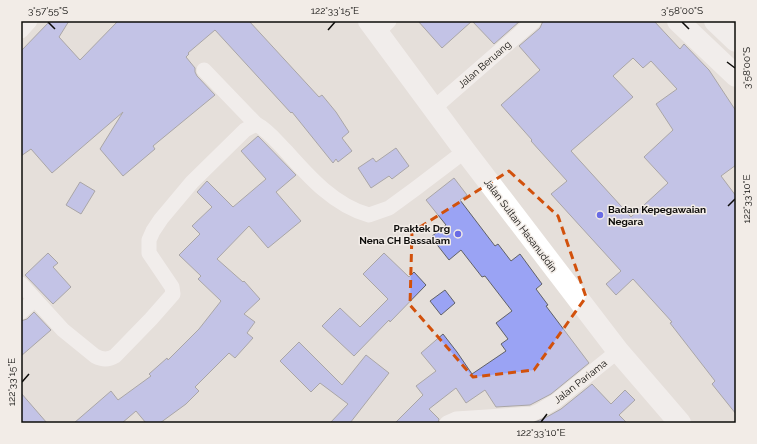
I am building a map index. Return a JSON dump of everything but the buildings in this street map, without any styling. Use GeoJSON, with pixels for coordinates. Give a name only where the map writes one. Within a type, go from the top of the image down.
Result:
{"type":"FeatureCollection","features":[{"type":"Feature","properties":{"kind":"main road"},"geometry":{"type":"LineString","coordinates":[[678,21],[736,76]]}},
{"type":"Feature","properties":{"kind":"main road"},"geometry":{"type":"LineString","coordinates":[[715,21],[736,41]]}},
{"type":"Feature","properties":{"kind":"main road","name":"Jalan Sultan Hasanuddin"},"geometry":{"type":"LineString","coordinates":[[378,25],[465,151],[618,351],[680,423]]}},
{"type":"Feature","properties":{"kind":"street"},"geometry":{"type":"LineString","coordinates":[[21,31],[30,21]]}},
{"type":"Feature","properties":{"kind":"street","name":"Jalan Beruang"},"geometry":{"type":"LineString","coordinates":[[434,108],[534,21]]}},
{"type":"Feature","properties":{"kind":"street"},"geometry":{"type":"LineString","coordinates":[[204,70],[256,124],[266,130],[300,167],[333,197],[352,209],[369,215],[389,208],[465,151]]}},
{"type":"Feature","properties":{"kind":"street"},"geometry":{"type":"LineString","coordinates":[[21,284],[63,330],[95,356],[100,359],[109,359],[116,356],[151,320],[173,294],[172,287],[149,253],[149,240],[153,231],[192,182],[245,130],[256,124]]}},
{"type":"Feature","properties":{"kind":"street"},"geometry":{"type":"LineString","coordinates":[[21,312],[34,300]]}},
{"type":"Feature","properties":{"kind":"street","name":"Jalan Pariama"},"geometry":{"type":"LineString","coordinates":[[447,423],[456,419],[532,414],[556,401],[618,351]]}},
{"type":"Feature","properties":{"kind":"highlighted area"},"geometry":{"type":"Polygon","coordinates":[[[509,171],[558,216],[586,297],[534,370],[473,377],[410,305],[412,232],[509,171]]]}},
{"type":"Feature","properties":{"kind":"place","name":"Badan Kepegawaian Negara"},"geometry":{"type":"Point","coordinates":[600,215]}},
{"type":"Feature","properties":{"kind":"place","name":"Praktek Drg Nena CH Bassalam"},"geometry":{"type":"Point","coordinates":[458,234]}}]}
